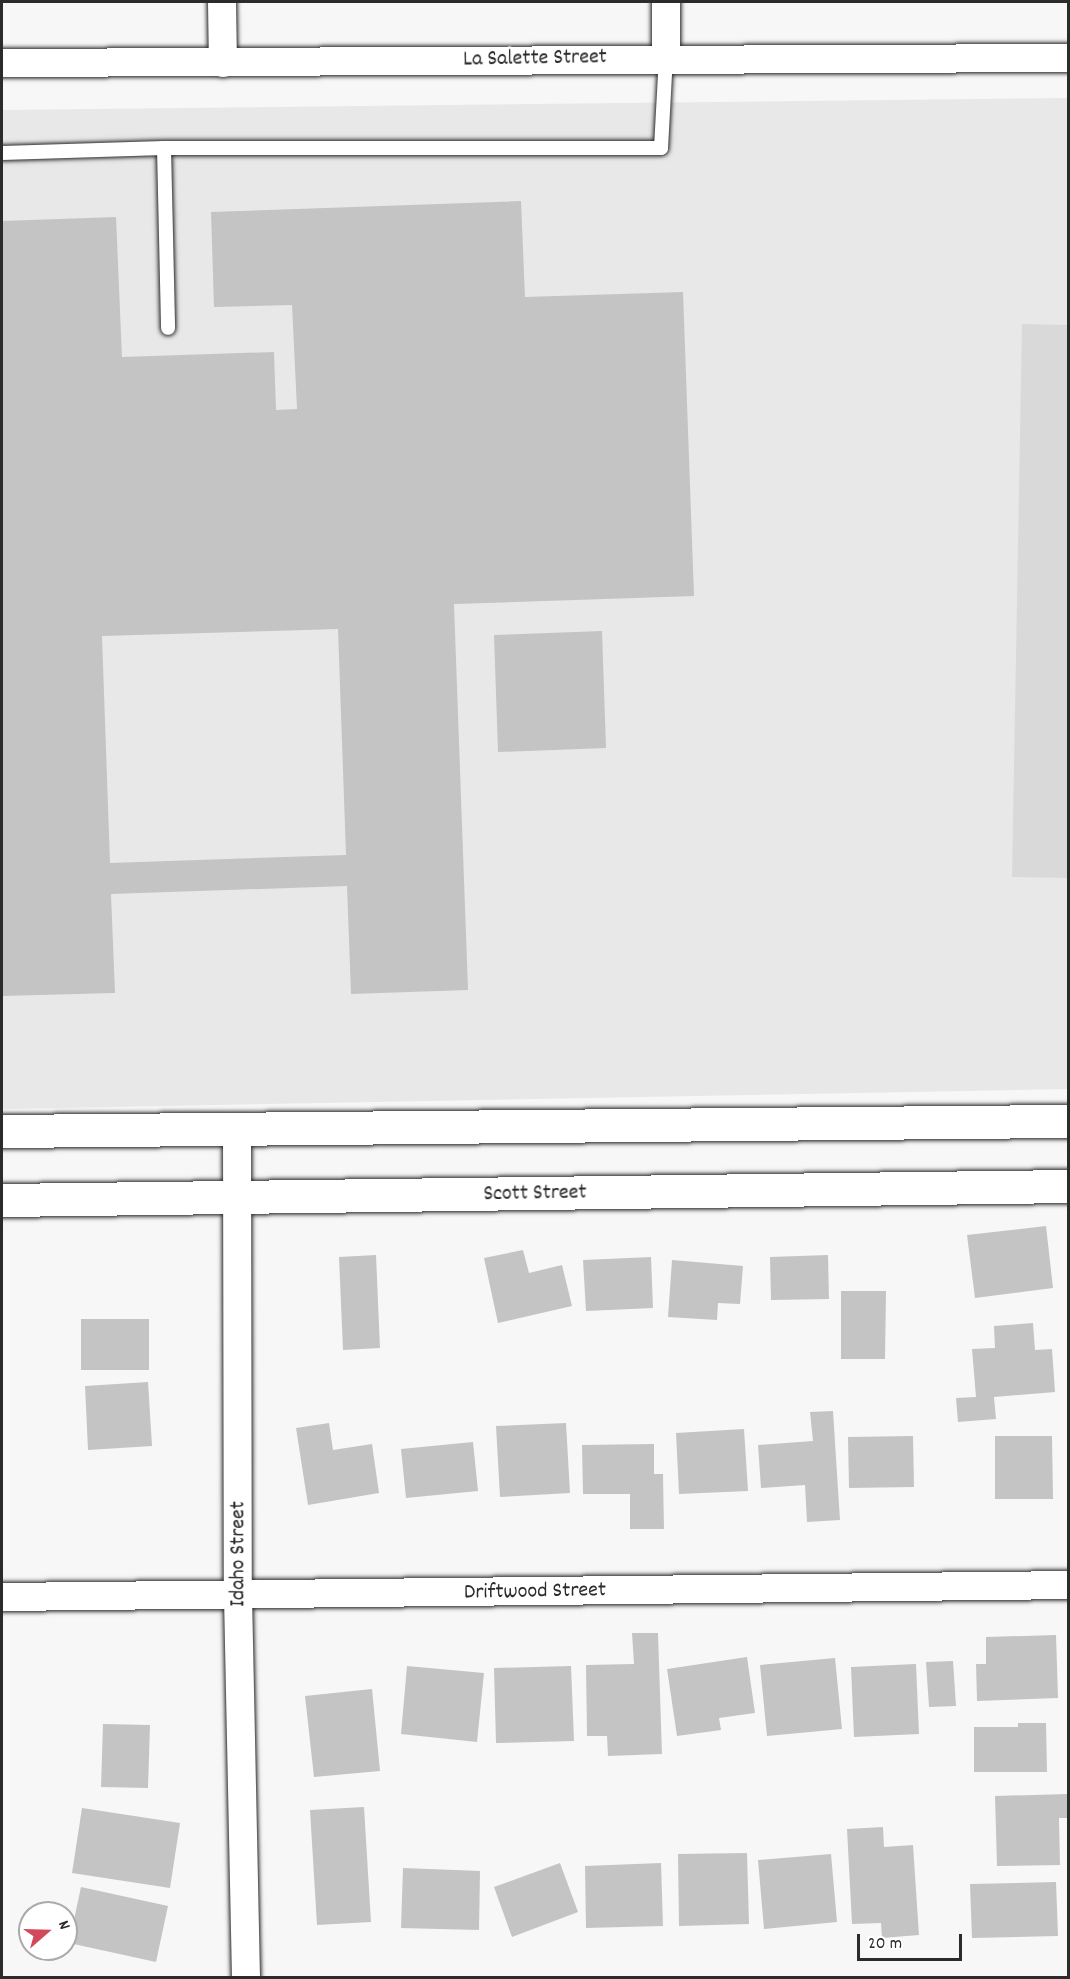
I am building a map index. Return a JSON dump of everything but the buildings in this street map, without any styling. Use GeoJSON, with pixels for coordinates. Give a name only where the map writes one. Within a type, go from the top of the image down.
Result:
{"type":"FeatureCollection","features":[{"type":"Feature","properties":{"kind":"main road"},"geometry":{"type":"LineString","coordinates":[[2,1131],[1068,1121]]}},
{"type":"Feature","properties":{"kind":"main road","name":"Scott Street"},"geometry":{"type":"LineString","coordinates":[[2,1200],[1068,1186]]}},
{"type":"Feature","properties":{"kind":"street"},"geometry":{"type":"LineString","coordinates":[[222,2],[223,63]]}},
{"type":"Feature","properties":{"kind":"street"},"geometry":{"type":"LineString","coordinates":[[666,2],[666,57]]}},
{"type":"Feature","properties":{"kind":"street","name":"La Salette Street"},"geometry":{"type":"LineString","coordinates":[[2,63],[223,63],[666,57],[1068,58]]}},
{"type":"Feature","properties":{"kind":"street","name":"Idaho Street"},"geometry":{"type":"LineString","coordinates":[[237,1130],[239,1198],[238,1596],[246,1977]]}},
{"type":"Feature","properties":{"kind":"street","name":"Driftwood Street"},"geometry":{"type":"LineString","coordinates":[[2,1597],[1068,1585]]}},
{"type":"Feature","properties":{"kind":"lane"},"geometry":{"type":"LineString","coordinates":[[2,153],[164,148],[661,148],[666,57]]}},
{"type":"Feature","properties":{"kind":"lane"},"geometry":{"type":"LineString","coordinates":[[164,148],[168,327]]}},
{"type":"Feature","properties":{"kind":"shaded area"},"geometry":{"type":"Polygon","coordinates":[[[1068,98],[1068,1089],[2,1109],[2,110],[1068,98]]]}},
{"type":"Feature","properties":{"kind":"shaded area"},"geometry":{"type":"Polygon","coordinates":[[[1022,324],[1068,325],[1068,878],[1012,877],[1022,324]]]}}]}
